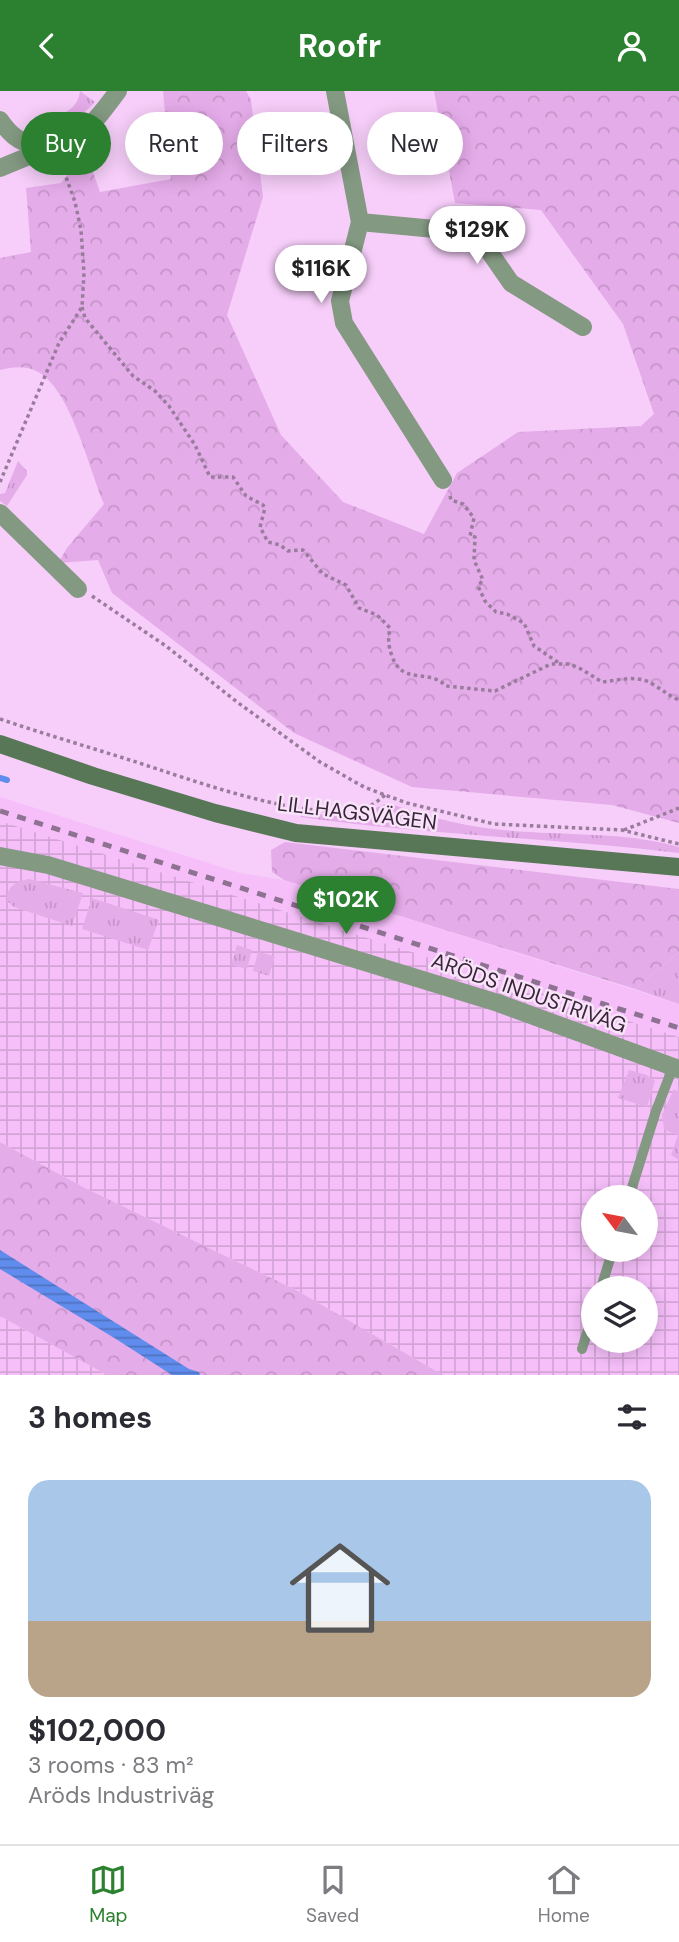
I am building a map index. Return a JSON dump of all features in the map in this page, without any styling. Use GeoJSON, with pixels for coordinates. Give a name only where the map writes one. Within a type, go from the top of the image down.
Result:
{"type":"FeatureCollection","features":[{"type":"Feature","properties":{"kind":"street"},"geometry":{"type":"LineString","coordinates":[[101,112],[117,91]]}},
{"type":"Feature","properties":{"kind":"street"},"geometry":{"type":"LineString","coordinates":[[335,91],[360,222],[340,301],[344,323],[443,480]]}},
{"type":"Feature","properties":{"kind":"street"},"geometry":{"type":"LineString","coordinates":[[0,120],[9,133],[21,141]]}},
{"type":"Feature","properties":{"kind":"street"},"geometry":{"type":"LineString","coordinates":[[0,168],[21,160]]}},
{"type":"Feature","properties":{"kind":"street"},"geometry":{"type":"LineString","coordinates":[[360,222],[467,232],[482,241],[511,283],[583,327]]}},
{"type":"Feature","properties":{"kind":"street"},"geometry":{"type":"LineString","coordinates":[[0,513],[78,589]]}},
{"type":"Feature","properties":{"kind":"street","name":"LILLHAGSVÄGEN"},"geometry":{"type":"LineString","coordinates":[[0,744],[215,813],[296,833],[679,867]]}},
{"type":"Feature","properties":{"kind":"street","name":"ARÖDS INDUSTRIVÄG"},"geometry":{"type":"LineString","coordinates":[[0,856],[48,865],[498,1003],[676,1068]]}},
{"type":"Feature","properties":{"kind":"lane"},"geometry":{"type":"LineString","coordinates":[[633,1185],[656,1111],[676,1068]]}},
{"type":"Feature","properties":{"kind":"path"},"geometry":{"type":"LineString","coordinates":[[64,175],[75,202],[81,230],[84,273],[82,307],[89,324],[133,376],[155,391],[169,406],[195,445],[210,477],[233,477],[246,496],[263,505],[265,509],[260,527],[268,542],[280,545],[288,551],[303,550],[323,574],[346,585],[359,608],[377,615],[390,628],[388,643],[396,666],[408,674],[440,680],[446,686],[495,691],[551,664],[570,664],[602,683],[634,678],[652,683],[667,695],[679,700]]}},
{"type":"Feature","properties":{"kind":"path"},"geometry":{"type":"LineString","coordinates":[[0,482],[59,343],[82,307]]}},
{"type":"Feature","properties":{"kind":"path"},"geometry":{"type":"LineString","coordinates":[[443,480],[452,500],[464,504],[474,518],[470,536],[475,537],[474,560],[483,580],[478,586],[485,601],[496,612],[507,614],[524,623],[534,646],[561,664]]}},
{"type":"Feature","properties":{"kind":"path"},"geometry":{"type":"LineString","coordinates":[[78,589],[104,603],[166,646],[320,762],[364,787],[407,803],[494,824],[622,831],[679,844]]}},
{"type":"Feature","properties":{"kind":"path"},"geometry":{"type":"LineString","coordinates":[[0,719],[199,783],[301,807],[334,811],[355,810],[370,807],[385,795]]}},
{"type":"Feature","properties":{"kind":"path"},"geometry":{"type":"LineString","coordinates":[[622,831],[679,808]]}},
{"type":"Feature","properties":{"kind":"shaded area"},"geometry":{"type":"Polygon","coordinates":[[[0,797],[240,873],[284,880],[679,1004],[679,1037],[0,821],[0,797]]]}},
{"type":"Feature","properties":{"kind":"shaded area"},"geometry":{"type":"Polygon","coordinates":[[[0,821],[679,1037],[679,1375],[443,1375],[296,1290],[85,1188],[0,1142],[0,821]]]}},
{"type":"Feature","properties":{"kind":"shaded area"},"geometry":{"type":"Polygon","coordinates":[[[0,1316],[107,1375],[0,1375],[0,1316]]]}},
{"type":"Feature","properties":{"kind":"green space"},"geometry":{"type":"Polygon","coordinates":[[[80,91],[95,102],[84,112],[64,112],[75,104],[80,91]]]}},
{"type":"Feature","properties":{"kind":"green space"},"geometry":{"type":"Polygon","coordinates":[[[163,91],[246,91],[251,100],[252,112],[237,112],[237,175],[260,175],[263,197],[227,315],[281,435],[343,502],[424,534],[457,473],[518,432],[641,426],[654,414],[623,324],[541,210],[455,203],[450,175],[463,175],[463,112],[438,112],[434,91],[679,91],[679,823],[612,805],[412,787],[294,733],[112,593],[98,560],[58,563],[67,548],[104,504],[78,432],[50,381],[29,368],[0,370],[0,258],[31,252],[26,188],[61,183],[67,175],[94,175],[100,192],[171,179],[171,175],[223,175],[223,112],[165,112],[163,91]]]}},
{"type":"Feature","properties":{"kind":"green space"},"geometry":{"type":"Polygon","coordinates":[[[18,461],[27,471],[27,475],[7,506],[0,501],[0,494],[5,493],[18,461]]]}},
{"type":"Feature","properties":{"kind":"green space"},"geometry":{"type":"Polygon","coordinates":[[[385,804],[489,829],[636,838],[679,847],[679,853],[396,828],[300,815],[355,813],[385,804]]]}},
{"type":"Feature","properties":{"kind":"green space"},"geometry":{"type":"Polygon","coordinates":[[[285,842],[679,889],[679,952],[635,989],[284,880],[272,872],[271,850],[285,842]]]}},
{"type":"Feature","properties":{"kind":"green space"},"geometry":{"type":"Polygon","coordinates":[[[29,879],[83,893],[72,926],[14,907],[7,901],[8,892],[13,885],[29,879]]]}},
{"type":"Feature","properties":{"kind":"green space"},"geometry":{"type":"Polygon","coordinates":[[[92,898],[159,920],[148,950],[82,929],[92,898]]]}},
{"type":"Feature","properties":{"kind":"green space"},"geometry":{"type":"Polygon","coordinates":[[[237,945],[252,950],[247,969],[231,965],[237,945]]]}},
{"type":"Feature","properties":{"kind":"green space"},"geometry":{"type":"Polygon","coordinates":[[[258,952],[275,956],[269,976],[253,971],[258,952]]]}},
{"type":"Feature","properties":{"kind":"green space"},"geometry":{"type":"Polygon","coordinates":[[[679,952],[679,1004],[635,989],[679,952]]]}},
{"type":"Feature","properties":{"kind":"green space"},"geometry":{"type":"Polygon","coordinates":[[[629,1070],[647,1075],[655,1081],[647,1107],[618,1098],[629,1070]]]}},
{"type":"Feature","properties":{"kind":"green space"},"geometry":{"type":"Polygon","coordinates":[[[674,1089],[679,1092],[679,1160],[671,1155],[678,1135],[664,1130],[662,1115],[674,1089]]]}},
{"type":"Feature","properties":{"kind":"green space"},"geometry":{"type":"Polygon","coordinates":[[[0,1142],[85,1188],[296,1290],[443,1375],[107,1375],[0,1316],[0,1142]]]}},
{"type":"Feature","properties":{"kind":"water"},"geometry":{"type":"Polygon","coordinates":[[[0,1250],[200,1375],[172,1375],[0,1269],[0,1250]]]}},
{"type":"Feature","properties":{"kind":"waterway"},"geometry":{"type":"LineString","coordinates":[[0,778],[7,780]]}},
{"type":"Feature","properties":{"kind":"railway"},"geometry":{"type":"LineString","coordinates":[[0,811],[679,1028]]}}]}
